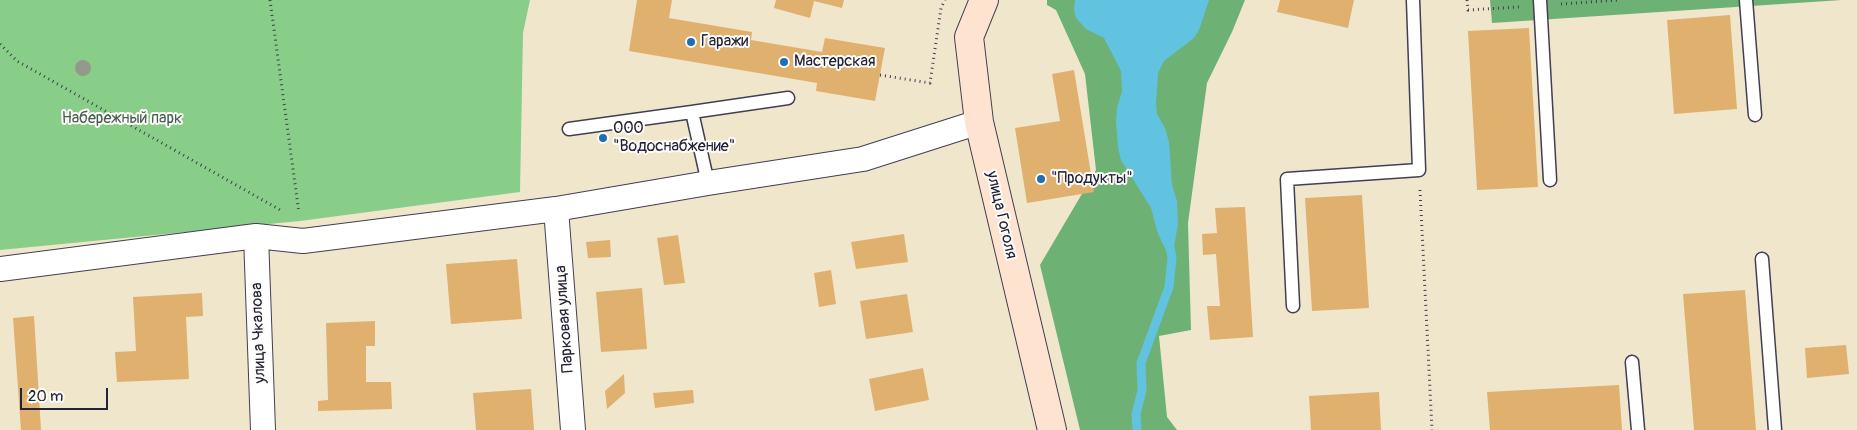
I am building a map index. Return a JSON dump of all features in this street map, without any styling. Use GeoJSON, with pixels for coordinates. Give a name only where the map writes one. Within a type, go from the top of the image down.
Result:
{"type":"FeatureCollection","features":[{"type":"Feature","properties":{"kind":"main road","name":"улица Гоголя"},"geometry":{"type":"LineString","coordinates":[[984,0],[969,37],[979,122],[1052,430]]}},
{"type":"Feature","properties":{"kind":"street"},"geometry":{"type":"LineString","coordinates":[[0,269],[302,231],[556,209],[863,159],[979,122]]}},
{"type":"Feature","properties":{"kind":"street","name":"Парковая улица"},"geometry":{"type":"LineString","coordinates":[[556,209],[573,430]]}},
{"type":"Feature","properties":{"kind":"street","name":"улица Чкалова"},"geometry":{"type":"LineString","coordinates":[[256,236],[263,430]]}},
{"type":"Feature","properties":{"kind":"lane"},"geometry":{"type":"LineString","coordinates":[[1294,306],[1287,179],[1419,170],[1413,0]]}},
{"type":"Feature","properties":{"kind":"lane"},"geometry":{"type":"LineString","coordinates":[[1540,0],[1550,180]]}},
{"type":"Feature","properties":{"kind":"lane"},"geometry":{"type":"LineString","coordinates":[[1746,0],[1755,115]]}},
{"type":"Feature","properties":{"kind":"lane"},"geometry":{"type":"LineString","coordinates":[[569,130],[788,98]]}},
{"type":"Feature","properties":{"kind":"lane"},"geometry":{"type":"LineString","coordinates":[[692,112],[708,183]]}},
{"type":"Feature","properties":{"kind":"lane"},"geometry":{"type":"LineString","coordinates":[[1762,259],[1776,430]]}},
{"type":"Feature","properties":{"kind":"lane"},"geometry":{"type":"LineString","coordinates":[[1632,362],[1638,430]]}},
{"type":"Feature","properties":{"kind":"path"},"geometry":{"type":"LineString","coordinates":[[270,0],[302,231]]}},
{"type":"Feature","properties":{"kind":"path"},"geometry":{"type":"LineString","coordinates":[[880,75],[930,83],[941,8],[945,0]]}},
{"type":"Feature","properties":{"kind":"path"},"geometry":{"type":"LineString","coordinates":[[1467,0],[1468,10]]}},
{"type":"Feature","properties":{"kind":"path"},"geometry":{"type":"LineString","coordinates":[[0,44],[17,61],[302,231]]}},
{"type":"Feature","properties":{"kind":"path"},"geometry":{"type":"LineString","coordinates":[[1419,170],[1432,430]]}},
{"type":"Feature","properties":{"kind":"green space","name":"Набережный парк"},"geometry":{"type":"Polygon","coordinates":[[[0,0],[530,0],[523,33],[520,192],[300,221],[0,250],[0,0]]]}},
{"type":"Feature","properties":{"kind":"green space"},"geometry":{"type":"Polygon","coordinates":[[[1047,0],[1245,0],[1232,32],[1207,83],[1188,223],[1191,330],[1159,336],[1167,417],[1177,430],[1080,430],[1040,265],[1096,170],[1085,74],[1056,10],[1047,5],[1047,0]]]}},
{"type":"Feature","properties":{"kind":"green space"},"geometry":{"type":"Polygon","coordinates":[[[1490,0],[1842,0],[1492,23],[1490,0]]]}},
{"type":"Feature","properties":{"kind":"water"},"geometry":{"type":"Polygon","coordinates":[[[1075,0],[1209,0],[1199,30],[1194,38],[1164,61],[1158,73],[1157,114],[1165,128],[1169,142],[1172,185],[1177,201],[1178,224],[1172,258],[1158,234],[1151,208],[1121,160],[1116,121],[1117,108],[1122,91],[1121,71],[1104,38],[1086,29],[1076,18],[1074,10],[1075,0]]]}},
{"type":"Feature","properties":{"kind":"building"},"geometry":{"type":"Polygon","coordinates":[[[637,0],[672,0],[669,18],[752,32],[751,40],[822,52],[825,38],[885,48],[875,101],[816,91],[817,83],[629,51],[637,0]]]}},
{"type":"Feature","properties":{"kind":"building"},"geometry":{"type":"Polygon","coordinates":[[[776,0],[844,0],[842,8],[814,1],[810,18],[774,8],[776,0]]]}},
{"type":"Feature","properties":{"kind":"building"},"geometry":{"type":"Polygon","coordinates":[[[1280,0],[1354,0],[1348,28],[1277,12],[1280,0]]]}},
{"type":"Feature","properties":{"kind":"building"},"geometry":{"type":"Polygon","coordinates":[[[1730,15],[1737,109],[1674,114],[1667,20],[1730,15]]]}},
{"type":"Feature","properties":{"kind":"building"},"geometry":{"type":"Polygon","coordinates":[[[1529,28],[1538,187],[1477,190],[1468,31],[1529,28]]]}},
{"type":"Feature","properties":{"kind":"building"},"geometry":{"type":"Polygon","coordinates":[[[1074,70],[1094,192],[1027,203],[1015,128],[1060,121],[1052,74],[1074,70]]]}},
{"type":"Feature","properties":{"kind":"building"},"geometry":{"type":"Polygon","coordinates":[[[1362,195],[1369,308],[1312,311],[1305,198],[1362,195]]]}},
{"type":"Feature","properties":{"kind":"building"},"geometry":{"type":"Polygon","coordinates":[[[1245,207],[1253,337],[1210,340],[1207,306],[1220,306],[1216,254],[1203,255],[1202,234],[1217,233],[1215,208],[1245,207]]]}},
{"type":"Feature","properties":{"kind":"building"},"geometry":{"type":"Polygon","coordinates":[[[904,234],[908,262],[856,269],[851,242],[904,234]]]}},
{"type":"Feature","properties":{"kind":"building"},"geometry":{"type":"Polygon","coordinates":[[[678,235],[685,283],[664,285],[657,238],[678,235]]]}},
{"type":"Feature","properties":{"kind":"building"},"geometry":{"type":"Polygon","coordinates":[[[610,240],[611,257],[588,258],[586,242],[610,240]]]}},
{"type":"Feature","properties":{"kind":"building"},"geometry":{"type":"Polygon","coordinates":[[[517,259],[522,319],[451,324],[446,264],[517,259]]]}},
{"type":"Feature","properties":{"kind":"building"},"geometry":{"type":"Polygon","coordinates":[[[831,270],[836,304],[819,307],[814,273],[831,270]]]}},
{"type":"Feature","properties":{"kind":"building"},"geometry":{"type":"Polygon","coordinates":[[[642,288],[647,349],[601,352],[596,292],[642,288]]]}},
{"type":"Feature","properties":{"kind":"building"},"geometry":{"type":"Polygon","coordinates":[[[1745,290],[1756,430],[1694,430],[1683,294],[1745,290]]]}},
{"type":"Feature","properties":{"kind":"building"},"geometry":{"type":"Polygon","coordinates":[[[202,293],[203,316],[186,317],[189,379],[117,382],[115,352],[136,351],[133,297],[202,293]]]}},
{"type":"Feature","properties":{"kind":"building"},"geometry":{"type":"Polygon","coordinates":[[[907,294],[913,332],[866,339],[860,301],[907,294]]]}},
{"type":"Feature","properties":{"kind":"building"},"geometry":{"type":"Polygon","coordinates":[[[34,316],[41,430],[21,430],[13,318],[34,316]]]}},
{"type":"Feature","properties":{"kind":"building"},"geometry":{"type":"Polygon","coordinates":[[[375,321],[375,346],[366,346],[366,382],[391,382],[392,409],[318,411],[318,401],[328,400],[326,323],[375,321]]]}},
{"type":"Feature","properties":{"kind":"building"},"geometry":{"type":"Polygon","coordinates":[[[1846,345],[1849,374],[1807,378],[1805,348],[1846,345]]]}},
{"type":"Feature","properties":{"kind":"building"},"geometry":{"type":"Polygon","coordinates":[[[923,368],[929,400],[875,411],[869,379],[923,368]]]}},
{"type":"Feature","properties":{"kind":"building"},"geometry":{"type":"Polygon","coordinates":[[[624,374],[625,393],[607,409],[605,391],[624,374]]]}},
{"type":"Feature","properties":{"kind":"building"},"geometry":{"type":"Polygon","coordinates":[[[1619,385],[1622,430],[1490,430],[1487,392],[1619,385]]]}},
{"type":"Feature","properties":{"kind":"building"},"geometry":{"type":"Polygon","coordinates":[[[531,389],[534,430],[476,430],[473,393],[531,389]]]}},
{"type":"Feature","properties":{"kind":"building"},"geometry":{"type":"Polygon","coordinates":[[[693,390],[694,403],[655,408],[653,393],[693,390]]]}},
{"type":"Feature","properties":{"kind":"building"},"geometry":{"type":"Polygon","coordinates":[[[1379,392],[1381,430],[1311,430],[1309,396],[1379,392]]]}},
{"type":"Feature","properties":{"kind":"waterway"},"geometry":{"type":"LineString","coordinates":[[1137,430],[1136,414],[1142,390],[1141,363],[1169,287],[1172,258],[1170,247]]}},
{"type":"Feature","properties":{"kind":"place","name":"Гаражи"},"geometry":{"type":"Point","coordinates":[691,42]}},
{"type":"Feature","properties":{"kind":"place","name":"Мастерская"},"geometry":{"type":"Point","coordinates":[784,62]}},
{"type":"Feature","properties":{"kind":"place","name":"ООО \"Водоснабжение\""},"geometry":{"type":"Point","coordinates":[603,138]}},
{"type":"Feature","properties":{"kind":"place","name":"\"Продукты\""},"geometry":{"type":"Point","coordinates":[1041,179]}}]}
